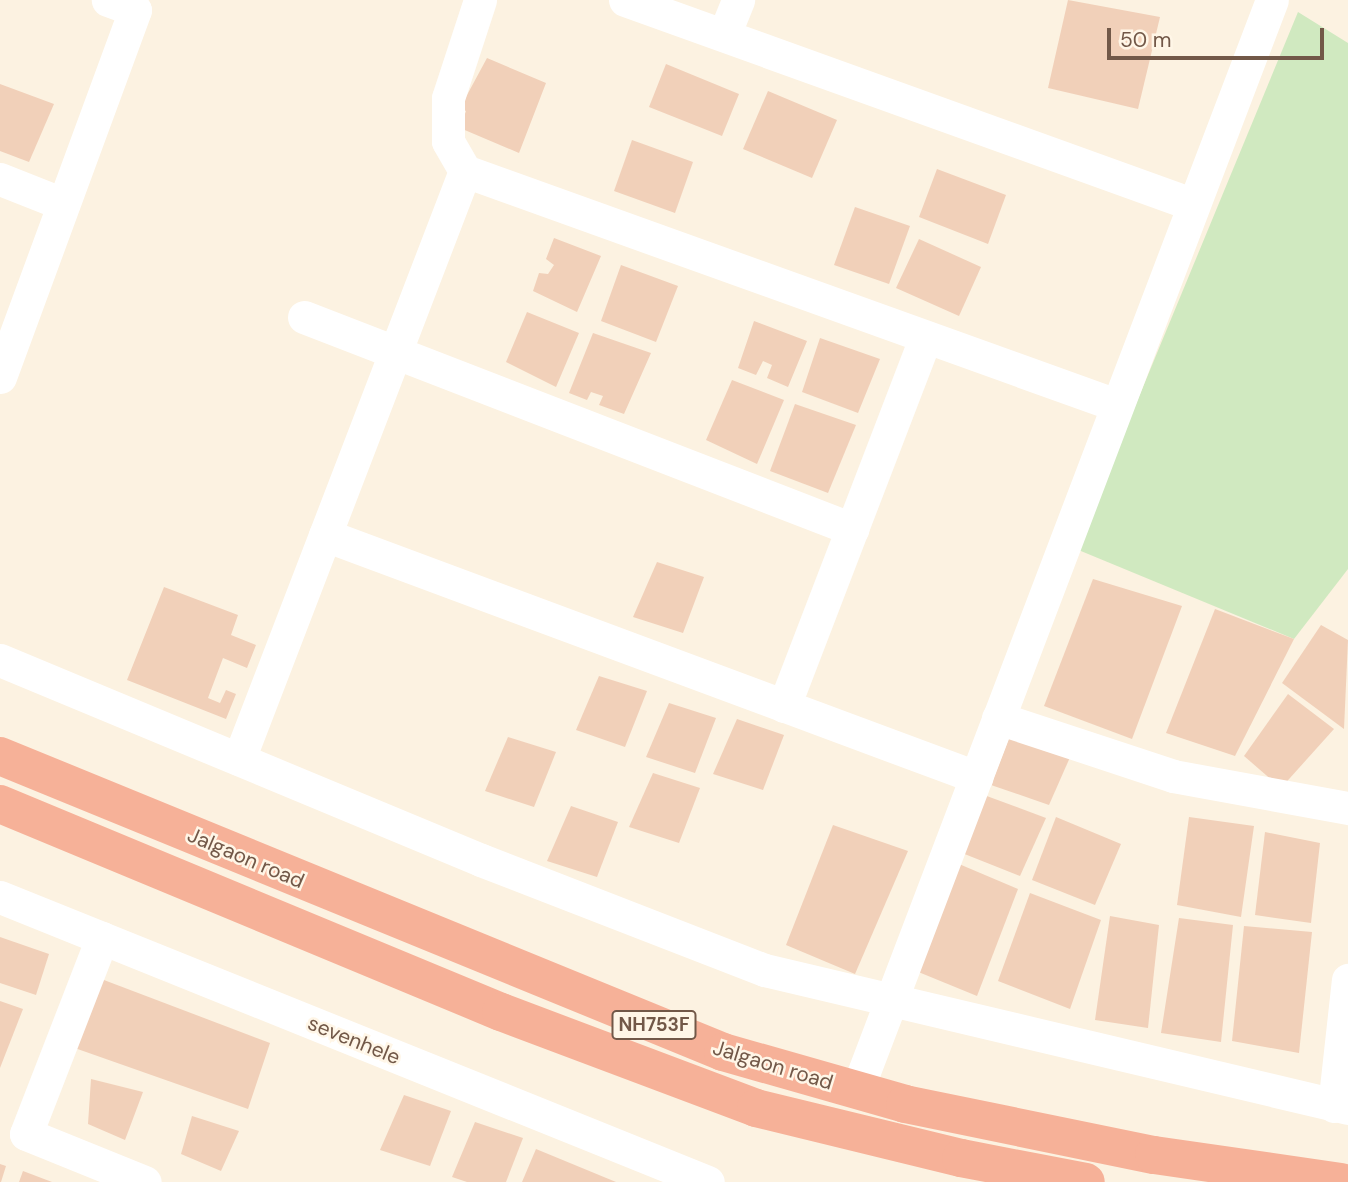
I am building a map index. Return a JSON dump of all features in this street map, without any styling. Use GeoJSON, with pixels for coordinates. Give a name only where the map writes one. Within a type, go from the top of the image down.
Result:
{"type":"FeatureCollection","features":[{"type":"Feature","properties":{"kind":"highway","name":"Jalgaon road"},"geometry":{"type":"LineString","coordinates":[[0,756],[723,1052],[857,1090],[1154,1155],[1341,1182]]}},
{"type":"Feature","properties":{"kind":"highway","name":"Jalgaon road"},"geometry":{"type":"LineString","coordinates":[[0,804],[501,1012],[756,1108],[961,1158],[1086,1182]]}},
{"type":"Feature","properties":{"kind":"street"},"geometry":{"type":"LineString","coordinates":[[0,377],[135,10],[108,0]]}},
{"type":"Feature","properties":{"kind":"street"},"geometry":{"type":"LineString","coordinates":[[480,0],[448,98],[447,141],[465,171],[1116,405]]}},
{"type":"Feature","properties":{"kind":"street"},"geometry":{"type":"LineString","coordinates":[[625,0],[1192,204]]}},
{"type":"Feature","properties":{"kind":"street"},"geometry":{"type":"LineString","coordinates":[[724,35],[738,0]]}},
{"type":"Feature","properties":{"kind":"street"},"geometry":{"type":"LineString","coordinates":[[857,1090],[1192,204],[1272,0]]}},
{"type":"Feature","properties":{"kind":"street"},"geometry":{"type":"LineString","coordinates":[[239,759],[465,171]]}},
{"type":"Feature","properties":{"kind":"street"},"geometry":{"type":"LineString","coordinates":[[0,179],[63,204]]}},
{"type":"Feature","properties":{"kind":"street"},"geometry":{"type":"LineString","coordinates":[[304,317],[396,350],[852,529]]}},
{"type":"Feature","properties":{"kind":"street"},"geometry":{"type":"LineString","coordinates":[[784,706],[926,337]]}},
{"type":"Feature","properties":{"kind":"street"},"geometry":{"type":"LineString","coordinates":[[325,534],[976,777]]}},
{"type":"Feature","properties":{"kind":"street"},"geometry":{"type":"LineString","coordinates":[[0,660],[481,860],[765,970],[1341,1107],[1348,980]]}},
{"type":"Feature","properties":{"kind":"street"},"geometry":{"type":"LineString","coordinates":[[998,718],[1173,776],[1348,808]]}},
{"type":"Feature","properties":{"kind":"street","name":"sevenhele"},"geometry":{"type":"LineString","coordinates":[[0,897],[700,1180]]}},
{"type":"Feature","properties":{"kind":"street"},"geometry":{"type":"LineString","coordinates":[[102,938],[26,1133],[145,1182]]}},
{"type":"Feature","properties":{"kind":"green space"},"geometry":{"type":"Polygon","coordinates":[[[1298,12],[1348,43],[1348,569],[1294,639],[1076,549],[1298,12]]]}},
{"type":"Feature","properties":{"kind":"building"},"geometry":{"type":"Polygon","coordinates":[[[1068,0],[1160,17],[1138,109],[1048,88],[1068,0]]]}},
{"type":"Feature","properties":{"kind":"building"},"geometry":{"type":"Polygon","coordinates":[[[487,58],[546,83],[519,153],[460,128],[466,111],[460,108],[487,58]]]}},
{"type":"Feature","properties":{"kind":"building"},"geometry":{"type":"Polygon","coordinates":[[[666,64],[739,94],[722,136],[649,107],[666,64]]]}},
{"type":"Feature","properties":{"kind":"building"},"geometry":{"type":"Polygon","coordinates":[[[0,84],[54,104],[29,162],[0,151],[0,84]]]}},
{"type":"Feature","properties":{"kind":"building"},"geometry":{"type":"Polygon","coordinates":[[[768,91],[837,120],[812,178],[743,149],[768,91]]]}},
{"type":"Feature","properties":{"kind":"building"},"geometry":{"type":"Polygon","coordinates":[[[632,140],[693,162],[675,213],[614,191],[632,140]]]}},
{"type":"Feature","properties":{"kind":"building"},"geometry":{"type":"Polygon","coordinates":[[[937,169],[1006,195],[988,244],[919,217],[937,169]]]}},
{"type":"Feature","properties":{"kind":"building"},"geometry":{"type":"Polygon","coordinates":[[[855,207],[910,226],[889,284],[834,265],[855,207]]]}},
{"type":"Feature","properties":{"kind":"building"},"geometry":{"type":"Polygon","coordinates":[[[554,238],[601,256],[577,312],[533,291],[539,273],[548,274],[554,265],[546,259],[554,238]]]}},
{"type":"Feature","properties":{"kind":"building"},"geometry":{"type":"Polygon","coordinates":[[[919,239],[981,267],[959,316],[896,288],[919,239]]]}},
{"type":"Feature","properties":{"kind":"building"},"geometry":{"type":"Polygon","coordinates":[[[621,265],[678,286],[656,342],[601,321],[621,265]]]}},
{"type":"Feature","properties":{"kind":"building"},"geometry":{"type":"Polygon","coordinates":[[[527,312],[579,333],[556,387],[506,362],[527,312]]]}},
{"type":"Feature","properties":{"kind":"building"},"geometry":{"type":"Polygon","coordinates":[[[754,321],[807,341],[788,387],[767,378],[772,365],[763,361],[756,375],[738,368],[754,321]]]}},
{"type":"Feature","properties":{"kind":"building"},"geometry":{"type":"Polygon","coordinates":[[[593,333],[651,353],[624,414],[599,405],[603,396],[591,392],[587,400],[569,393],[593,333]]]}},
{"type":"Feature","properties":{"kind":"building"},"geometry":{"type":"Polygon","coordinates":[[[820,338],[880,359],[858,413],[802,392],[820,338]]]}},
{"type":"Feature","properties":{"kind":"building"},"geometry":{"type":"Polygon","coordinates":[[[732,380],[784,400],[757,464],[706,440],[732,380]]]}},
{"type":"Feature","properties":{"kind":"building"},"geometry":{"type":"Polygon","coordinates":[[[795,404],[856,425],[828,493],[770,471],[795,404]]]}},
{"type":"Feature","properties":{"kind":"building"},"geometry":{"type":"Polygon","coordinates":[[[657,562],[704,577],[683,633],[633,617],[657,562]]]}},
{"type":"Feature","properties":{"kind":"building"},"geometry":{"type":"Polygon","coordinates":[[[1093,579],[1182,606],[1132,739],[1044,706],[1093,579]]]}},
{"type":"Feature","properties":{"kind":"building"},"geometry":{"type":"Polygon","coordinates":[[[164,587],[238,615],[231,635],[256,645],[247,668],[223,658],[208,698],[220,703],[226,690],[236,694],[226,719],[127,680],[164,587]]]}},
{"type":"Feature","properties":{"kind":"building"},"geometry":{"type":"Polygon","coordinates":[[[1215,609],[1294,639],[1235,756],[1166,733],[1215,609]]]}},
{"type":"Feature","properties":{"kind":"building"},"geometry":{"type":"Polygon","coordinates":[[[1321,625],[1348,640],[1344,729],[1282,683],[1321,625]]]}},
{"type":"Feature","properties":{"kind":"building"},"geometry":{"type":"Polygon","coordinates":[[[599,676],[647,691],[625,747],[576,730],[599,676]]]}},
{"type":"Feature","properties":{"kind":"building"},"geometry":{"type":"Polygon","coordinates":[[[1288,694],[1334,729],[1281,788],[1244,756],[1288,694]]]}},
{"type":"Feature","properties":{"kind":"building"},"geometry":{"type":"Polygon","coordinates":[[[669,703],[716,718],[695,773],[646,757],[669,703]]]}},
{"type":"Feature","properties":{"kind":"building"},"geometry":{"type":"Polygon","coordinates":[[[737,719],[784,735],[763,790],[713,774],[737,719]]]}},
{"type":"Feature","properties":{"kind":"building"},"geometry":{"type":"Polygon","coordinates":[[[1011,733],[1071,755],[1049,805],[991,785],[1011,733]]]}},
{"type":"Feature","properties":{"kind":"building"},"geometry":{"type":"Polygon","coordinates":[[[508,737],[556,752],[534,807],[485,791],[508,737]]]}},
{"type":"Feature","properties":{"kind":"building"},"geometry":{"type":"Polygon","coordinates":[[[653,773],[700,788],[679,843],[629,827],[653,773]]]}},
{"type":"Feature","properties":{"kind":"building"},"geometry":{"type":"Polygon","coordinates":[[[984,795],[1046,818],[1020,876],[962,853],[984,795]]]}},
{"type":"Feature","properties":{"kind":"building"},"geometry":{"type":"Polygon","coordinates":[[[571,806],[618,822],[597,877],[547,861],[571,806]]]}},
{"type":"Feature","properties":{"kind":"building"},"geometry":{"type":"Polygon","coordinates":[[[1056,817],[1121,844],[1095,905],[1032,880],[1056,817]]]}},
{"type":"Feature","properties":{"kind":"building"},"geometry":{"type":"Polygon","coordinates":[[[1189,817],[1254,826],[1241,917],[1177,905],[1189,817]]]}},
{"type":"Feature","properties":{"kind":"building"},"geometry":{"type":"Polygon","coordinates":[[[833,825],[908,851],[855,974],[786,945],[833,825]]]}},
{"type":"Feature","properties":{"kind":"building"},"geometry":{"type":"Polygon","coordinates":[[[1265,832],[1320,843],[1311,923],[1255,915],[1265,832]]]}},
{"type":"Feature","properties":{"kind":"building"},"geometry":{"type":"Polygon","coordinates":[[[959,864],[1018,889],[977,996],[916,971],[959,864]]]}},
{"type":"Feature","properties":{"kind":"building"},"geometry":{"type":"Polygon","coordinates":[[[1030,893],[1101,920],[1070,1009],[998,981],[1030,893]]]}},
{"type":"Feature","properties":{"kind":"building"},"geometry":{"type":"Polygon","coordinates":[[[1110,916],[1159,925],[1148,1028],[1095,1020],[1110,916]]]}},
{"type":"Feature","properties":{"kind":"building"},"geometry":{"type":"Polygon","coordinates":[[[1179,918],[1233,925],[1221,1042],[1161,1033],[1179,918]]]}},
{"type":"Feature","properties":{"kind":"building"},"geometry":{"type":"Polygon","coordinates":[[[1244,926],[1312,932],[1299,1053],[1232,1041],[1244,926]]]}},
{"type":"Feature","properties":{"kind":"building"},"geometry":{"type":"Polygon","coordinates":[[[0,937],[49,954],[36,995],[0,983],[0,937]]]}},
{"type":"Feature","properties":{"kind":"building"},"geometry":{"type":"Polygon","coordinates":[[[96,977],[270,1043],[248,1109],[69,1046],[96,977]]]}},
{"type":"Feature","properties":{"kind":"building"},"geometry":{"type":"Polygon","coordinates":[[[0,1001],[23,1009],[0,1068],[0,1001]]]}},
{"type":"Feature","properties":{"kind":"building"},"geometry":{"type":"Polygon","coordinates":[[[91,1079],[143,1092],[125,1140],[88,1124],[91,1079]]]}},
{"type":"Feature","properties":{"kind":"building"},"geometry":{"type":"Polygon","coordinates":[[[404,1095],[451,1111],[430,1166],[380,1150],[404,1095]]]}},
{"type":"Feature","properties":{"kind":"building"},"geometry":{"type":"Polygon","coordinates":[[[192,1116],[239,1131],[221,1171],[181,1154],[192,1116]]]}},
{"type":"Feature","properties":{"kind":"building"},"geometry":{"type":"Polygon","coordinates":[[[475,1122],[523,1138],[506,1182],[467,1182],[452,1177],[475,1122]]]}},
{"type":"Feature","properties":{"kind":"building"},"geometry":{"type":"Polygon","coordinates":[[[536,1149],[616,1182],[522,1182],[536,1149]]]}},
{"type":"Feature","properties":{"kind":"building"},"geometry":{"type":"Polygon","coordinates":[[[0,1164],[6,1166],[1,1182],[0,1182],[0,1164]]]}},
{"type":"Feature","properties":{"kind":"building"},"geometry":{"type":"Polygon","coordinates":[[[23,1171],[52,1182],[19,1182],[23,1171]]]}}]}
